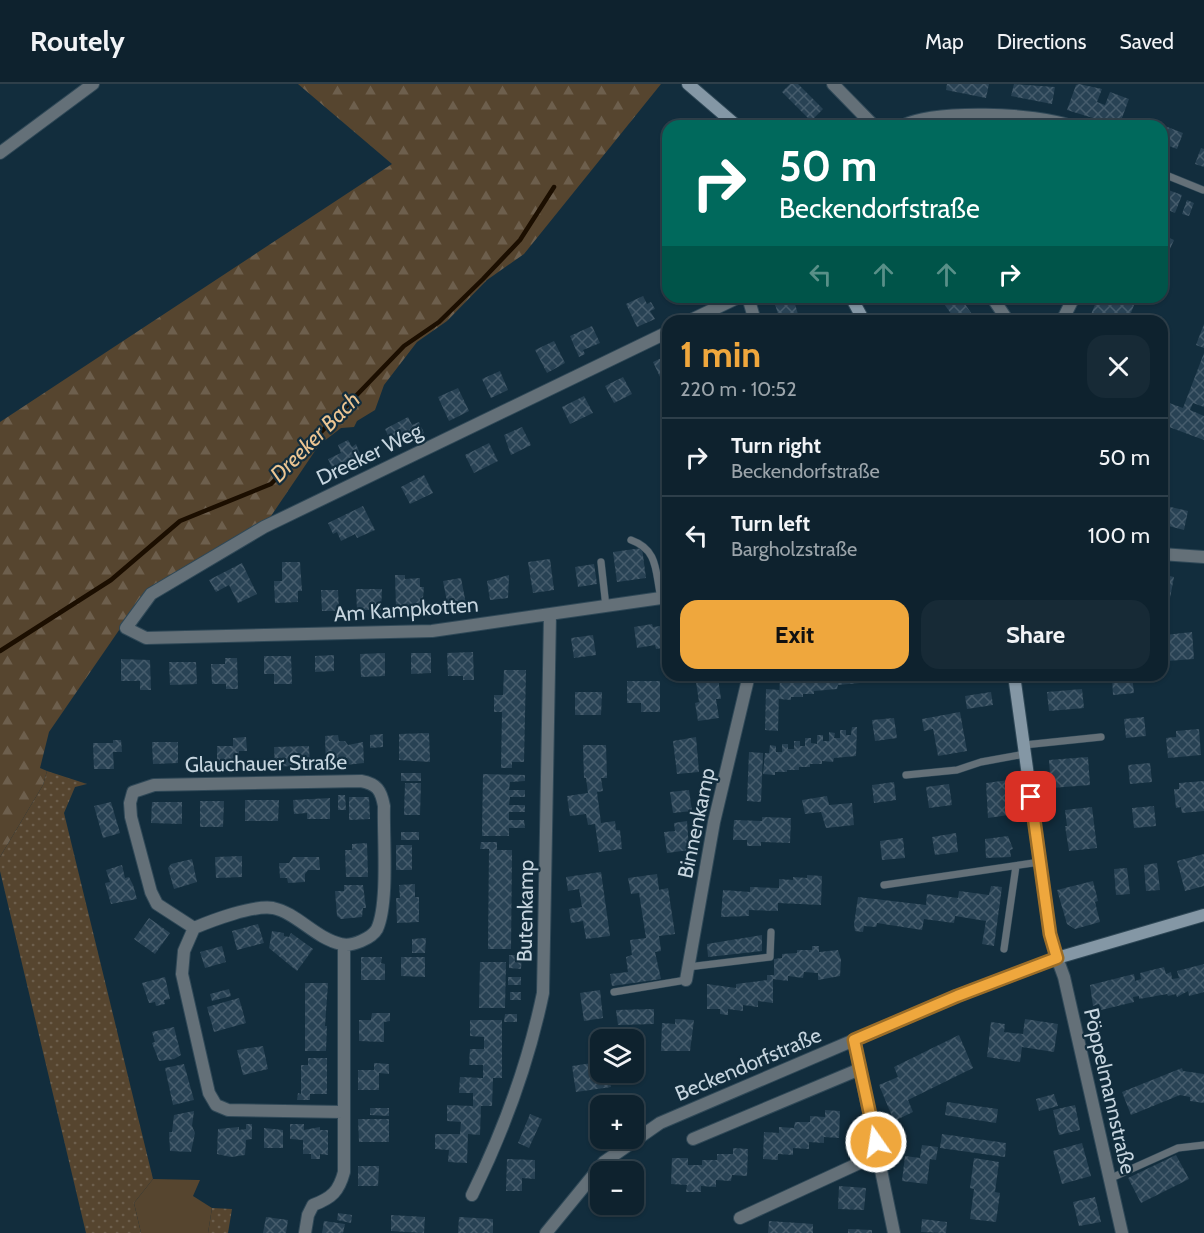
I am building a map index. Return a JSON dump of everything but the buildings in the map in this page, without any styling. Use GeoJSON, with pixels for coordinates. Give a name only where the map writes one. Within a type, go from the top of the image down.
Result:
{"type":"FeatureCollection","features":[{"type":"Feature","properties":{"kind":"main road"},"geometry":{"type":"LineString","coordinates":[[688,84],[730,120]]}},
{"type":"Feature","properties":{"kind":"main road"},"geometry":{"type":"LineString","coordinates":[[1015,681],[1050,934],[1057,958]]}},
{"type":"Feature","properties":{"kind":"main road","name":"Beckendorfstraße"},"geometry":{"type":"LineString","coordinates":[[1057,958],[1204,915]]}},
{"type":"Feature","properties":{"kind":"street"},"geometry":{"type":"LineString","coordinates":[[0,153],[93,84]]}},
{"type":"Feature","properties":{"kind":"street"},"geometry":{"type":"LineString","coordinates":[[833,84],[868,120]]}},
{"type":"Feature","properties":{"kind":"street"},"geometry":{"type":"LineString","coordinates":[[924,120],[938,116],[1045,120]]}},
{"type":"Feature","properties":{"kind":"street"},"geometry":{"type":"LineString","coordinates":[[702,315],[726,303]]}},
{"type":"Feature","properties":{"kind":"street","name":"Dreeker Weg"},"geometry":{"type":"LineString","coordinates":[[146,638],[126,628],[151,594],[264,526],[662,335]]}},
{"type":"Feature","properties":{"kind":"street"},"geometry":{"type":"LineString","coordinates":[[1168,554],[1204,557]]}},
{"type":"Feature","properties":{"kind":"street","name":"Am Kampkotten"},"geometry":{"type":"LineString","coordinates":[[146,638],[432,631],[662,598]]}},
{"type":"Feature","properties":{"kind":"street","name":"Butenkamp"},"geometry":{"type":"LineString","coordinates":[[472,1195],[495,1148],[516,1096],[531,1047],[543,993],[550,615]]}},
{"type":"Feature","properties":{"kind":"street","name":"Binnenkamp"},"geometry":{"type":"LineString","coordinates":[[686,980],[714,822],[748,681]]}},
{"type":"Feature","properties":{"kind":"street","name":"Glauchauer Straße"},"geometry":{"type":"LineString","coordinates":[[194,928],[157,904],[151,892],[131,817],[130,803],[133,792],[154,785],[361,781],[373,783],[381,791],[384,806],[382,910],[376,931],[362,941],[344,945]]}},
{"type":"Feature","properties":{"kind":"street"},"geometry":{"type":"LineString","coordinates":[[305,1233],[313,1205],[328,1199],[340,1187],[344,1172],[344,945],[316,935],[285,913],[274,909],[260,908],[194,928],[184,951],[182,974],[209,1093],[216,1105],[228,1110],[343,1112]]}},
{"type":"Feature","properties":{"kind":"street","name":"Beckendorfstraße"},"geometry":{"type":"LineString","coordinates":[[546,1233],[604,1162],[652,1128],[957,996],[1057,958]]}},
{"type":"Feature","properties":{"kind":"street","name":"Pöppelmannstraße"},"geometry":{"type":"LineString","coordinates":[[1057,958],[1064,977],[1122,1233]]}},
{"type":"Feature","properties":{"kind":"street"},"geometry":{"type":"LineString","coordinates":[[854,1040],[894,1233]]}},
{"type":"Feature","properties":{"kind":"street"},"geometry":{"type":"LineString","coordinates":[[693,1139],[860,1069]]}},
{"type":"Feature","properties":{"kind":"street"},"geometry":{"type":"LineString","coordinates":[[740,1218],[879,1154]]}},
{"type":"Feature","properties":{"kind":"lane"},"geometry":{"type":"LineString","coordinates":[[1168,176],[1203,190]]}},
{"type":"Feature","properties":{"kind":"lane"},"geometry":{"type":"LineString","coordinates":[[631,540],[645,545],[652,553],[662,590]]}},
{"type":"Feature","properties":{"kind":"lane"},"geometry":{"type":"LineString","coordinates":[[601,562],[606,607]]}},
{"type":"Feature","properties":{"kind":"lane"},"geometry":{"type":"LineString","coordinates":[[906,775],[957,770],[1024,749],[1101,737]]}},
{"type":"Feature","properties":{"kind":"lane"},"geometry":{"type":"LineString","coordinates":[[884,885],[1040,862]]}},
{"type":"Feature","properties":{"kind":"lane"},"geometry":{"type":"LineString","coordinates":[[1004,949],[1016,866]]}},
{"type":"Feature","properties":{"kind":"lane"},"geometry":{"type":"LineString","coordinates":[[688,967],[770,957],[771,932]]}},
{"type":"Feature","properties":{"kind":"lane"},"geometry":{"type":"LineString","coordinates":[[614,992],[686,980]]}},
{"type":"Feature","properties":{"kind":"lane"},"geometry":{"type":"LineString","coordinates":[[1109,1179],[1178,1148],[1204,1145]]}},
{"type":"Feature","properties":{"kind":"green space"},"geometry":{"type":"Polygon","coordinates":[[[298,84],[661,84],[524,254],[487,280],[447,321],[417,342],[384,385],[375,410],[357,421],[354,427],[341,428],[319,445],[269,519],[148,588],[49,732],[40,768],[47,771],[43,785],[0,857],[0,422],[392,164],[298,84]]]}},
{"type":"Feature","properties":{"kind":"green space"},"geometry":{"type":"Polygon","coordinates":[[[47,771],[87,784],[75,787],[64,813],[153,1179],[134,1203],[141,1233],[86,1233],[0,871],[0,857],[43,785],[47,771]]]}},
{"type":"Feature","properties":{"kind":"green space"},"geometry":{"type":"Polygon","coordinates":[[[153,1179],[200,1180],[193,1196],[212,1208],[208,1233],[141,1233],[134,1203],[153,1179]]]}},
{"type":"Feature","properties":{"kind":"green space"},"geometry":{"type":"Polygon","coordinates":[[[212,1208],[232,1209],[228,1233],[208,1233],[212,1208]]]}},
{"type":"Feature","properties":{"kind":"waterway","name":"Dreeker Bach"},"geometry":{"type":"LineString","coordinates":[[0,651],[111,580],[180,521],[271,484],[404,346],[439,322],[483,279],[520,240],[554,187]]}},
{"type":"Feature","properties":{"kind":"route"},"geometry":{"type":"LineString","coordinates":[[876,1142],[854,1040],[957,996],[1057,958],[1050,934],[1031,797]]}}]}
